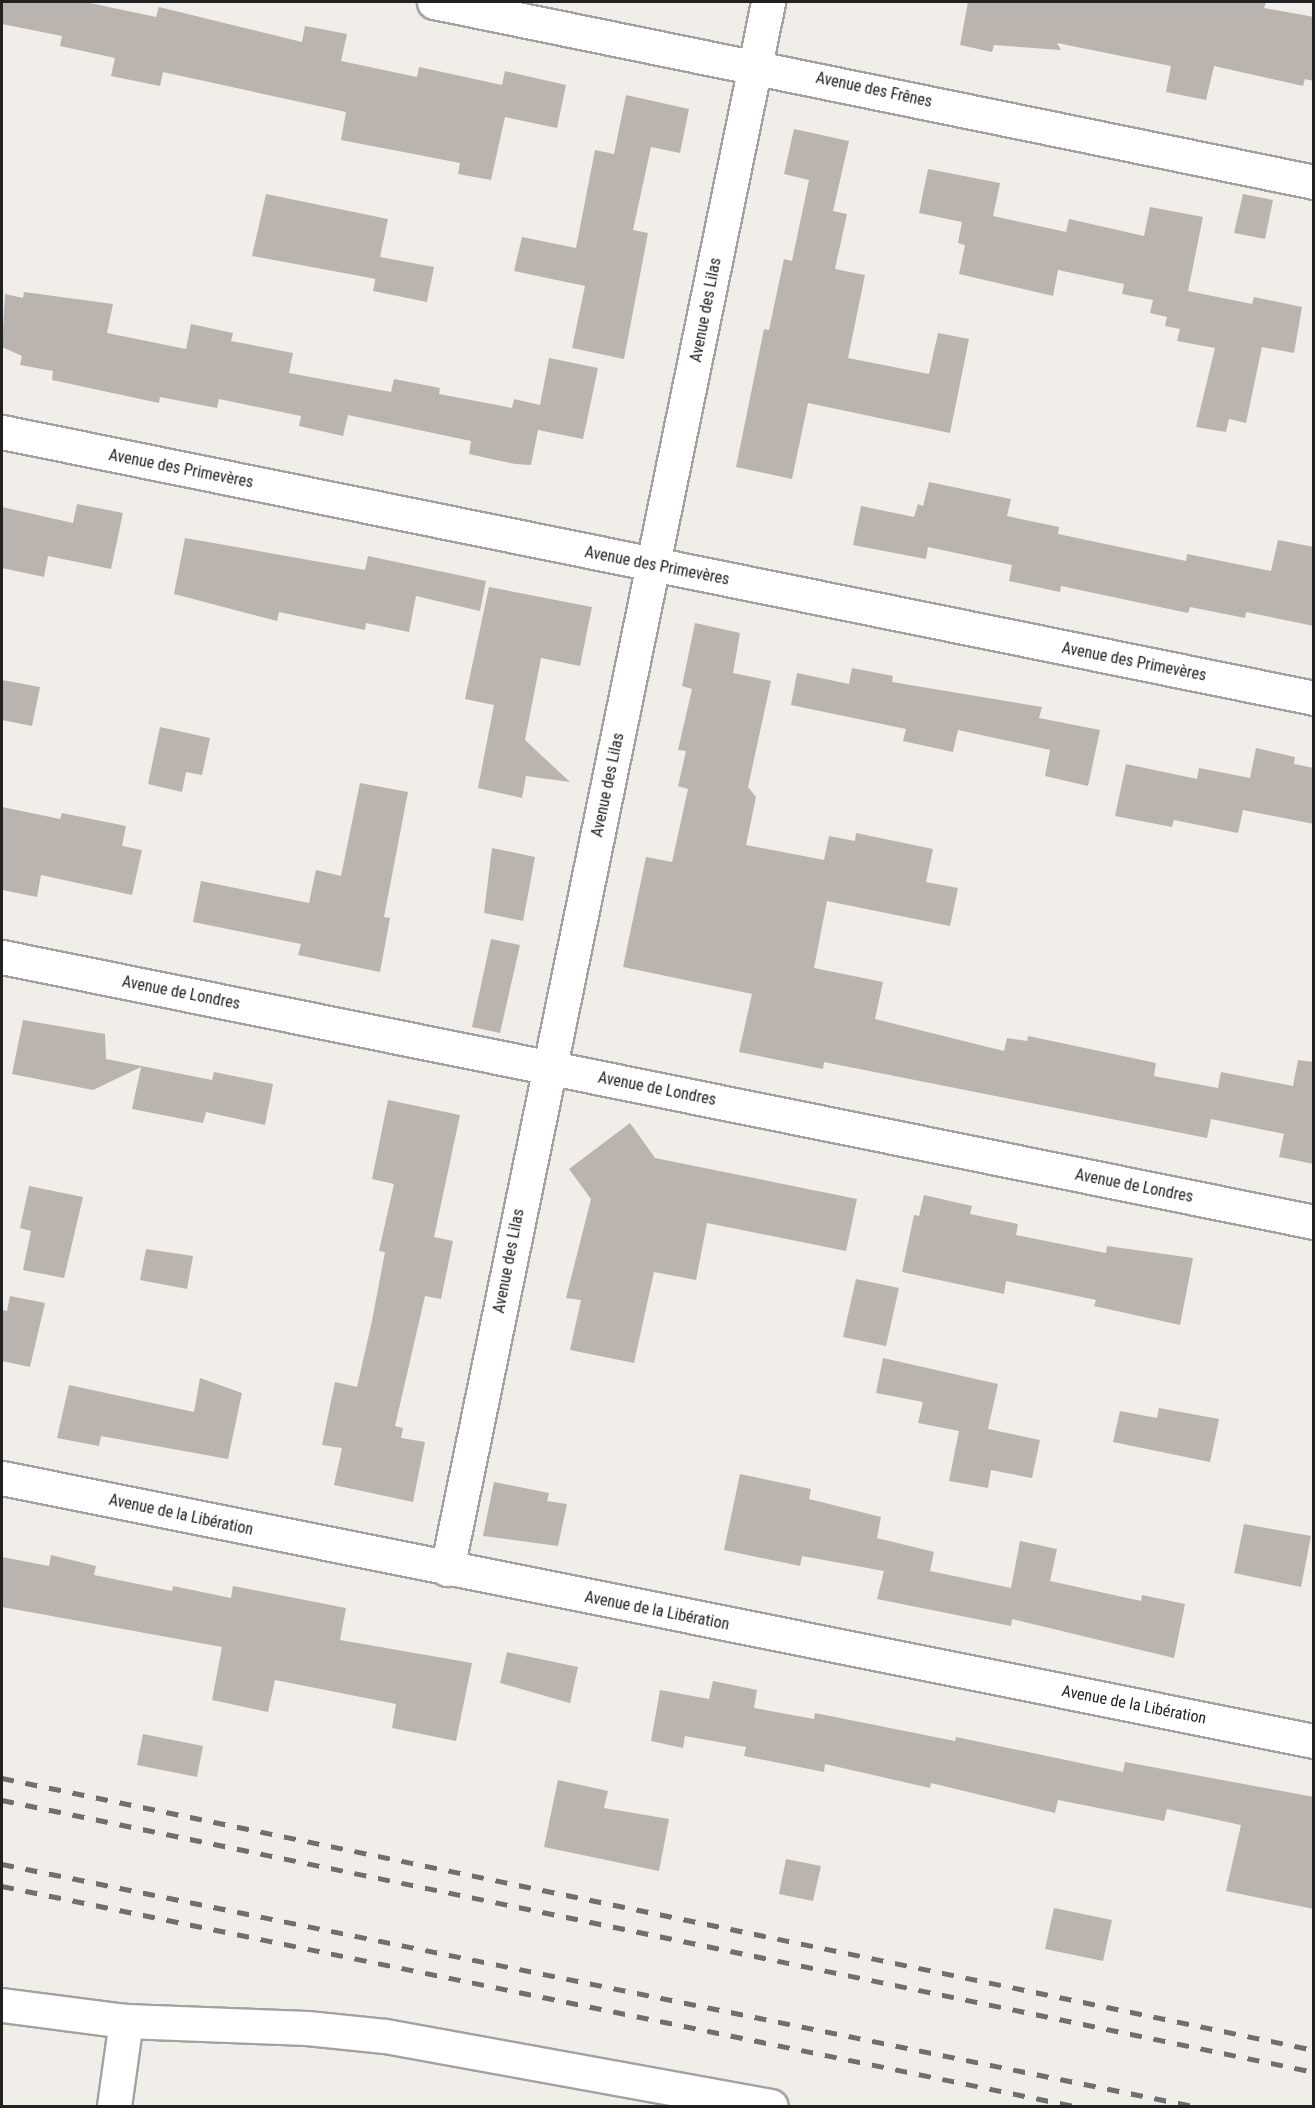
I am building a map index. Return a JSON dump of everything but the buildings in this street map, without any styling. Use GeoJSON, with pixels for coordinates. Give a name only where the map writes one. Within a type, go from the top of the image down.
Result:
{"type":"FeatureCollection","features":[{"type":"Feature","properties":{"kind":"street","name":"Avenue des Frênes"},"geometry":{"type":"LineString","coordinates":[[434,2],[756,65],[1314,182]]}},
{"type":"Feature","properties":{"kind":"street","name":"Avenue des Lilas"},"geometry":{"type":"LineString","coordinates":[[447,1569],[768,2]]}},
{"type":"Feature","properties":{"kind":"street","name":"Avenue des Primevères"},"geometry":{"type":"LineString","coordinates":[[2,432],[1314,698]]}},
{"type":"Feature","properties":{"kind":"street","name":"Avenue de Londres"},"geometry":{"type":"LineString","coordinates":[[2,957],[1314,1222]]}},
{"type":"Feature","properties":{"kind":"street","name":"Avenue de la Libération"},"geometry":{"type":"LineString","coordinates":[[2,1478],[1314,1741]]}},
{"type":"Feature","properties":{"kind":"street"},"geometry":{"type":"LineString","coordinates":[[2,2005],[126,2021],[307,2028],[385,2036],[771,2106]]}},
{"type":"Feature","properties":{"kind":"street"},"geometry":{"type":"LineString","coordinates":[[114,2106],[126,2021]]}},
{"type":"Feature","properties":{"kind":"railway"},"geometry":{"type":"LineString","coordinates":[[2,1778],[1314,2050]]}},
{"type":"Feature","properties":{"kind":"railway"},"geometry":{"type":"LineString","coordinates":[[2,1800],[1314,2072]]}},
{"type":"Feature","properties":{"kind":"railway"},"geometry":{"type":"LineString","coordinates":[[2,1864],[1192,2106]]}},
{"type":"Feature","properties":{"kind":"railway"},"geometry":{"type":"LineString","coordinates":[[2,1886],[1074,2106]]}}]}
